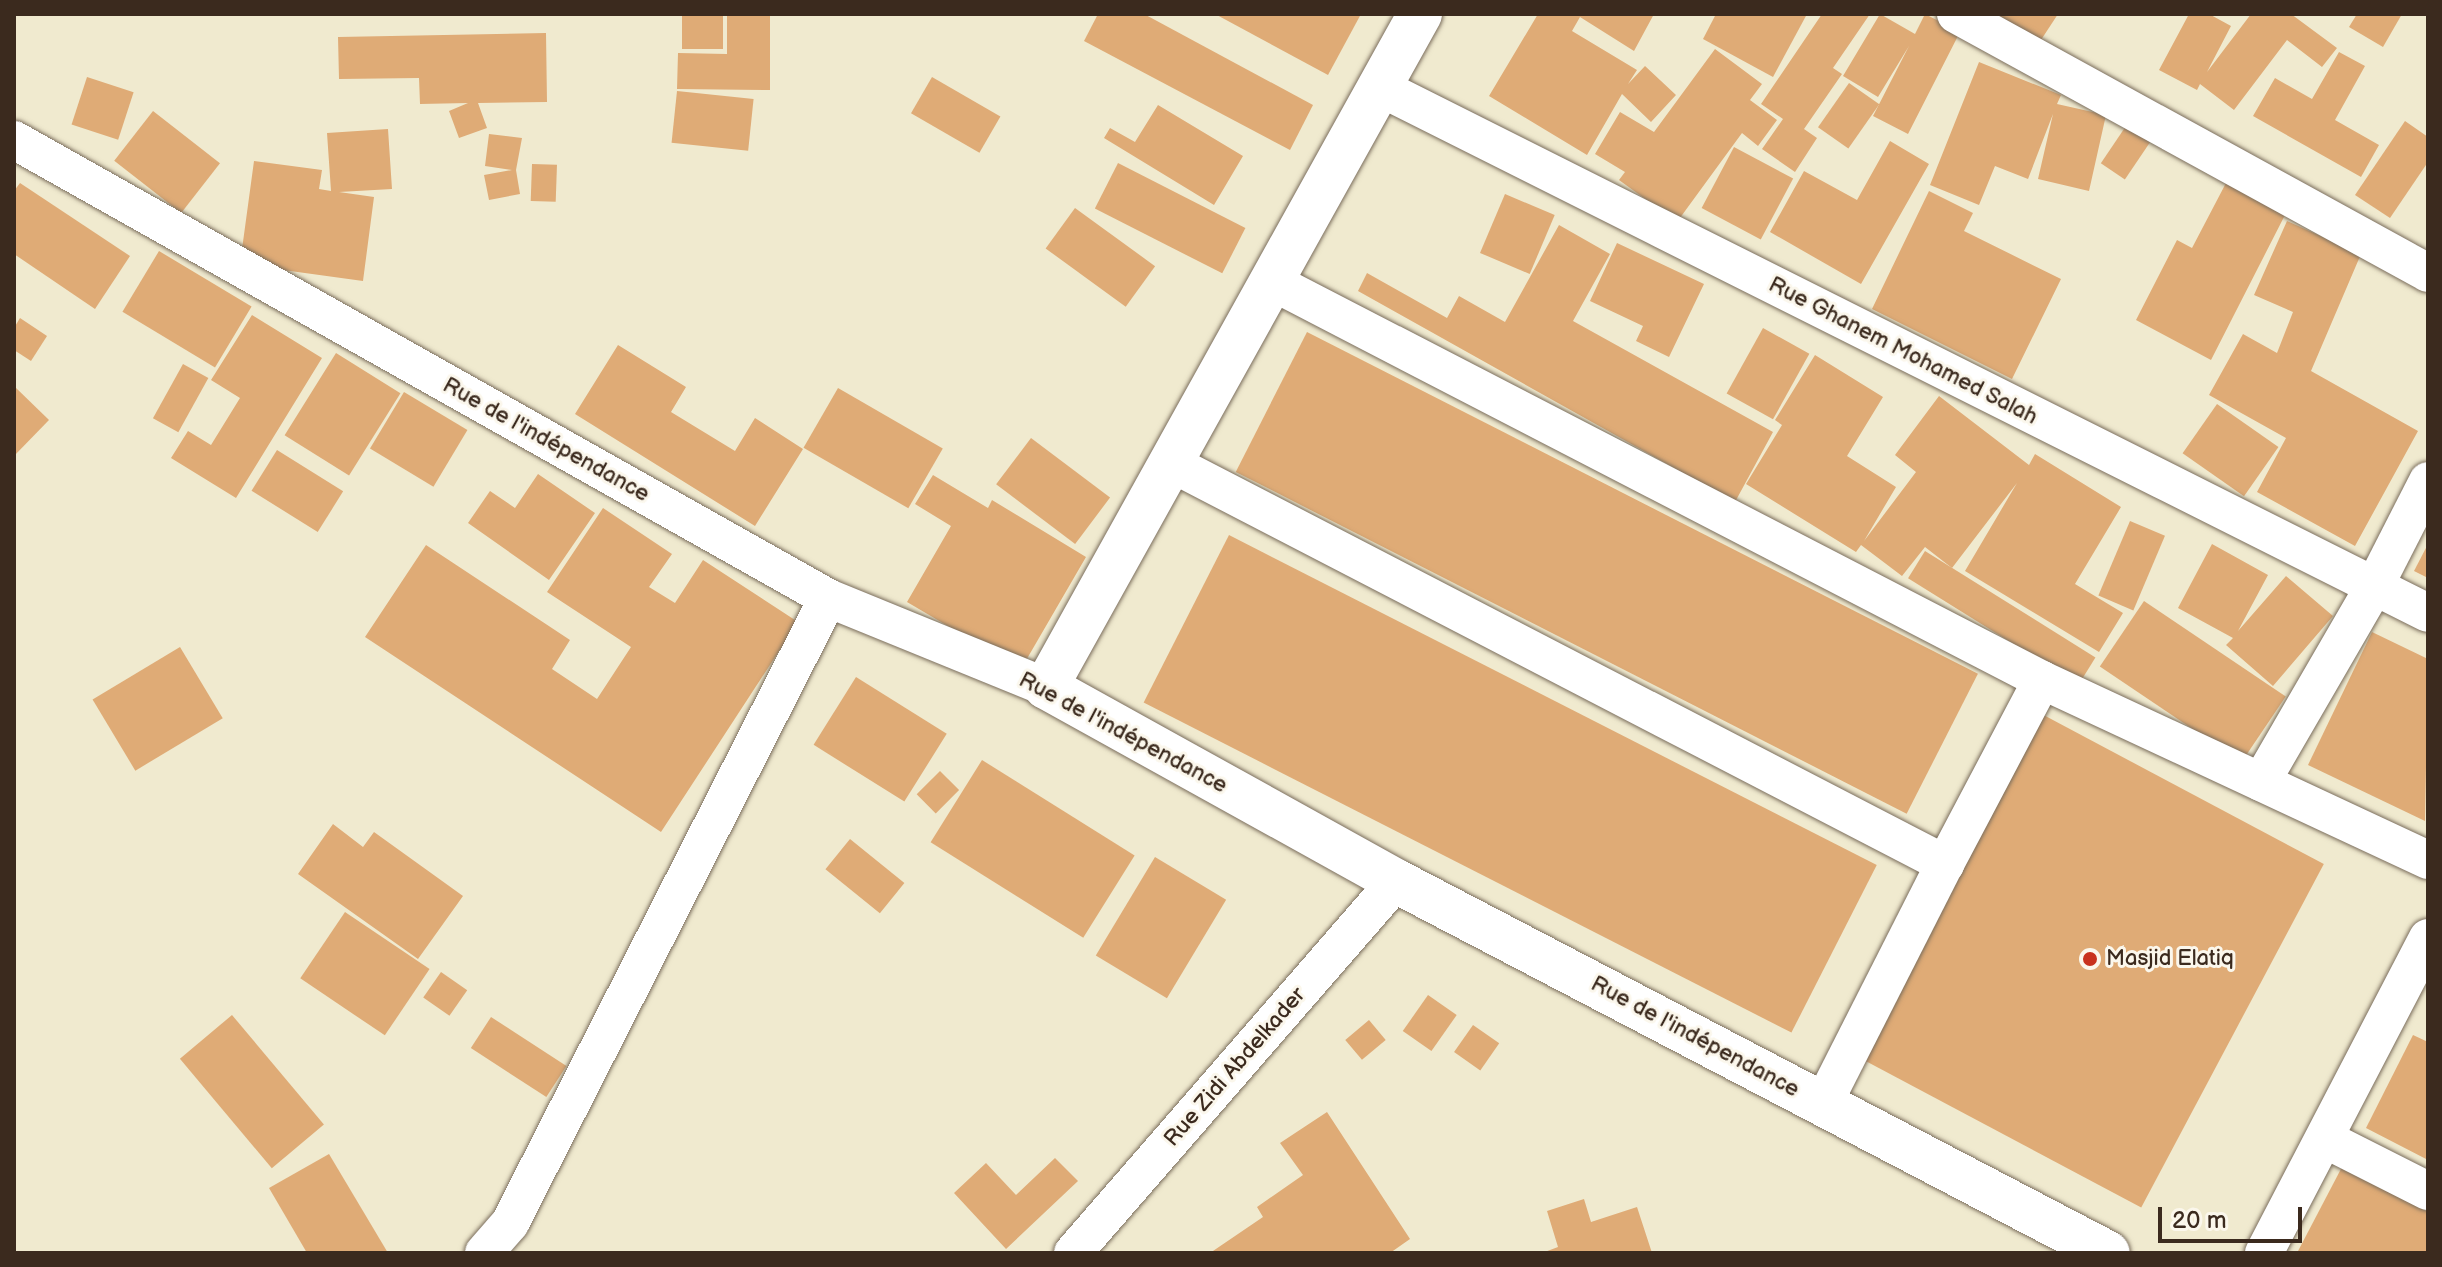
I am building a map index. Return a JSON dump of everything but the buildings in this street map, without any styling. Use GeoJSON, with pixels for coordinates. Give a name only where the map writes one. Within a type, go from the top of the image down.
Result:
{"type":"FeatureCollection","features":[{"type":"Feature","properties":{"kind":"main road"},"geometry":{"type":"LineString","coordinates":[[1046,687],[1420,14]]}},
{"type":"Feature","properties":{"kind":"main road","name":"Rue de l'indépendance"},"geometry":{"type":"LineString","coordinates":[[1046,687],[1396,881],[2108,1253]]}},
{"type":"Feature","properties":{"kind":"street"},"geometry":{"type":"LineString","coordinates":[[1956,14],[2428,273]]}},
{"type":"Feature","properties":{"kind":"street","name":"Rue Ghanem Mohamed Salah"},"geometry":{"type":"LineString","coordinates":[[1379,87],[2373,589],[2428,613]]}},
{"type":"Feature","properties":{"kind":"street","name":"Rue de l'indépendance"},"geometry":{"type":"LineString","coordinates":[[14,140],[828,598],[1046,687]]}},
{"type":"Feature","properties":{"kind":"street"},"geometry":{"type":"LineString","coordinates":[[1271,281],[2042,680],[2428,860]]}},
{"type":"Feature","properties":{"kind":"street"},"geometry":{"type":"LineString","coordinates":[[1171,463],[1945,864]]}},
{"type":"Feature","properties":{"kind":"street"},"geometry":{"type":"LineString","coordinates":[[2261,782],[2373,589],[2428,481]]}},
{"type":"Feature","properties":{"kind":"street"},"geometry":{"type":"LineString","coordinates":[[484,1253],[510,1223],[828,598]]}},
{"type":"Feature","properties":{"kind":"street"},"geometry":{"type":"LineString","coordinates":[[1823,1104],[2042,680]]}},
{"type":"Feature","properties":{"kind":"street","name":"Rue Zidi Abdelkader"},"geometry":{"type":"LineString","coordinates":[[1073,1253],[1396,881]]}},
{"type":"Feature","properties":{"kind":"street"},"geometry":{"type":"LineString","coordinates":[[2264,1253],[2327,1140],[2428,938]]}},
{"type":"Feature","properties":{"kind":"street"},"geometry":{"type":"LineString","coordinates":[[2327,1140],[2428,1191]]}},
{"type":"Feature","properties":{"kind":"place","name":"Masjid Elatiq"},"geometry":{"type":"Point","coordinates":[2090,959]}}]}
